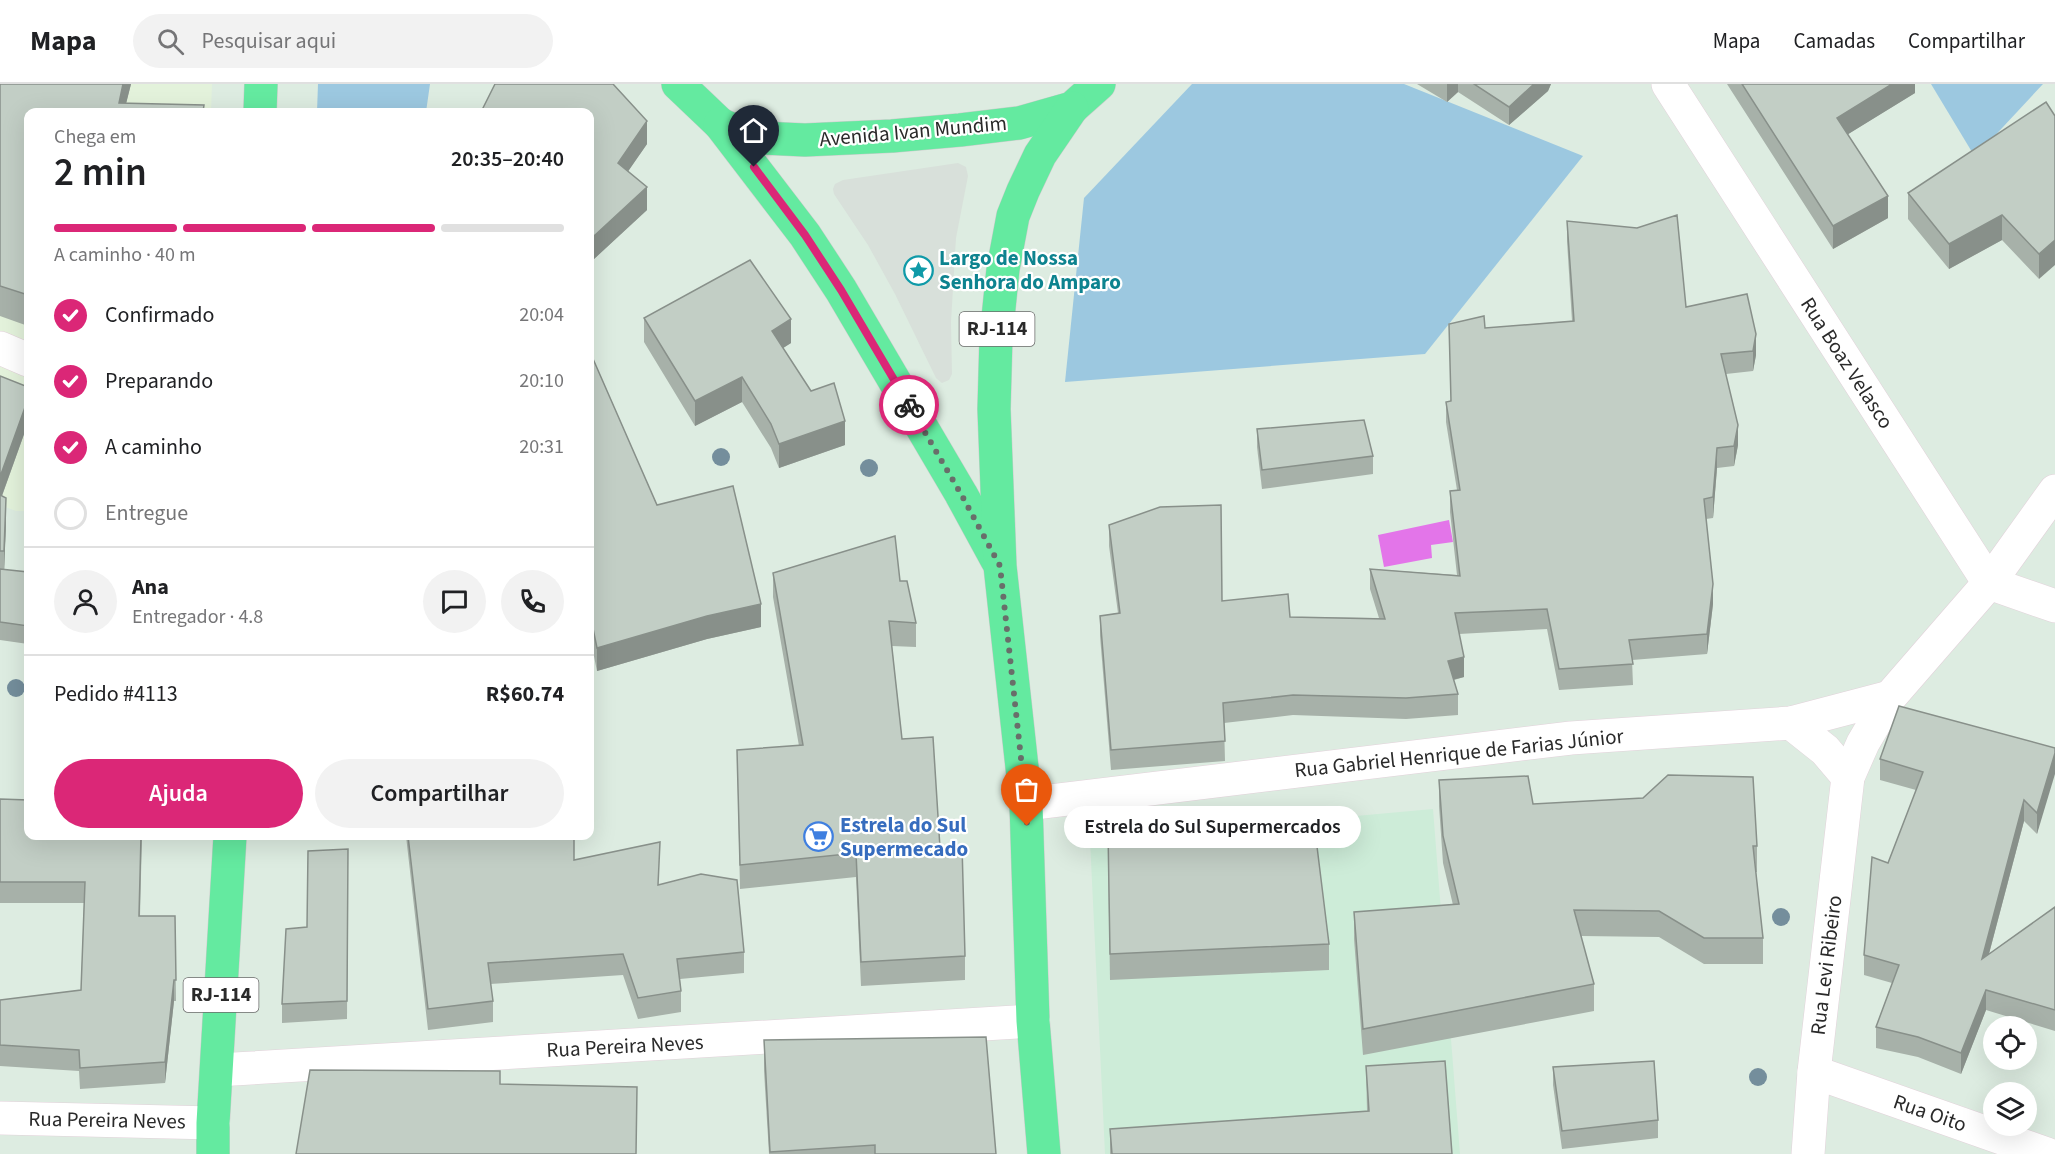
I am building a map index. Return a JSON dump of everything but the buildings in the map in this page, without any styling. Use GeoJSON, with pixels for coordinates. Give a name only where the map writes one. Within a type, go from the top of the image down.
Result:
{"type":"FeatureCollection","features":[{"type":"Feature","properties":{"kind":"main road"},"geometry":{"type":"LineString","coordinates":[[260,108],[261,84]]}},
{"type":"Feature","properties":{"kind":"main road","name":"RJ-114"},"geometry":{"type":"LineString","coordinates":[[678,84],[720,124]]}},
{"type":"Feature","properties":{"kind":"main road","name":"Avenida Ivan Mundim"},"geometry":{"type":"LineString","coordinates":[[720,124],[741,134],[760,138],[805,140],[892,136],[1018,123],[1072,108],[1098,84]]}},
{"type":"Feature","properties":{"kind":"main road","name":"RJ-114"},"geometry":{"type":"LineString","coordinates":[[1034,1021],[1026,804],[1000,566],[994,409],[996,337],[1002,269],[1013,216],[1040,155],[1072,108]]}},
{"type":"Feature","properties":{"kind":"main road"},"geometry":{"type":"LineString","coordinates":[[720,124],[805,235],[841,290],[961,494],[1000,566]]}},
{"type":"Feature","properties":{"kind":"main road","name":"RJ-114"},"geometry":{"type":"LineString","coordinates":[[213,1138],[230,840]]}},
{"type":"Feature","properties":{"kind":"main road"},"geometry":{"type":"LineString","coordinates":[[1034,1021],[1044,1154]]}},
{"type":"Feature","properties":{"kind":"street","name":"Rua Boaz Velasco"},"geometry":{"type":"LineString","coordinates":[[1668,84],[1989,583]]}},
{"type":"Feature","properties":{"kind":"street"},"geometry":{"type":"LineString","coordinates":[[0,348],[24,358]]}},
{"type":"Feature","properties":{"kind":"street","name":"Rua Levi Ribeiro"},"geometry":{"type":"LineString","coordinates":[[1808,1154],[1814,1072],[1848,777],[1863,743],[1890,697],[1989,583],[2055,491]]}},
{"type":"Feature","properties":{"kind":"street"},"geometry":{"type":"LineString","coordinates":[[1989,583],[2055,606]]}},
{"type":"Feature","properties":{"kind":"street","name":"Rua Gabriel Henrique de Farias Júnior"},"geometry":{"type":"LineString","coordinates":[[1026,804],[1571,738],[1791,723],[1890,697]]}},
{"type":"Feature","properties":{"kind":"street"},"geometry":{"type":"LineString","coordinates":[[1791,723],[1825,750],[1848,777]]}},
{"type":"Feature","properties":{"kind":"street","name":"Rua Pereira Neves"},"geometry":{"type":"LineString","coordinates":[[217,1070],[1034,1021]]}},
{"type":"Feature","properties":{"kind":"street","name":"Rua Oito"},"geometry":{"type":"LineString","coordinates":[[1814,1072],[2047,1154]]}},
{"type":"Feature","properties":{"kind":"street","name":"Rua Pereira Neves"},"geometry":{"type":"LineString","coordinates":[[0,1118],[213,1138]]}},
{"type":"Feature","properties":{"kind":"shaded area"},"geometry":{"type":"Polygon","coordinates":[[[0,84],[212,84],[211,108],[24,108],[24,511],[16,511],[0,505],[0,84]]]}},
{"type":"Feature","properties":{"kind":"shaded area"},"geometry":{"type":"Polygon","coordinates":[[[318,84],[430,84],[427,108],[317,108],[318,84]]]}},
{"type":"Feature","properties":{"kind":"shaded area"},"geometry":{"type":"Polygon","coordinates":[[[1192,84],[1404,84],[1583,156],[1425,354],[1065,382],[1084,198],[1192,84]]]}},
{"type":"Feature","properties":{"kind":"shaded area"},"geometry":{"type":"Polygon","coordinates":[[[1931,84],[2043,84],[1975,157],[1931,84]]]}},
{"type":"Feature","properties":{"kind":"shaded area","name":"Largo de Nossa Senhora do Amparo"},"geometry":{"type":"Polygon","coordinates":[[[958,163],[966,167],[968,176],[956,238],[951,322],[952,374],[949,380],[942,383],[936,378],[868,245],[834,194],[833,189],[835,184],[843,180],[958,163]]]}},
{"type":"Feature","properties":{"kind":"shaded area"},"geometry":{"type":"Polygon","coordinates":[[[1449,520],[1453,542],[1431,545],[1432,558],[1384,567],[1378,535],[1449,520]]]}},
{"type":"Feature","properties":{"kind":"shaded area"},"geometry":{"type":"Polygon","coordinates":[[[1433,809],[1460,1154],[1105,1154],[1090,840],[1433,809]]]}},
{"type":"Feature","properties":{"kind":"way so far"},"geometry":{"type":"LineString","coordinates":[[909,405],[1000,566],[1027,826]]}},
{"type":"Feature","properties":{"kind":"place","name":"Largo de Nossa Senhora do Amparo"},"geometry":{"type":"Point","coordinates":[918,270]}},
{"type":"Feature","properties":{"kind":"place","name":"Estrela do Sul Supermercados"},"geometry":{"type":"Point","coordinates":[1027,826]}},
{"type":"Feature","properties":{"kind":"place","name":"Estrela do Sul Supermecado"},"geometry":{"type":"Point","coordinates":[819,837]}},
{"type":"Feature","properties":{"kind":"route"},"geometry":{"type":"LineString","coordinates":[[754,167],[805,235],[841,290],[909,405]]}}]}
